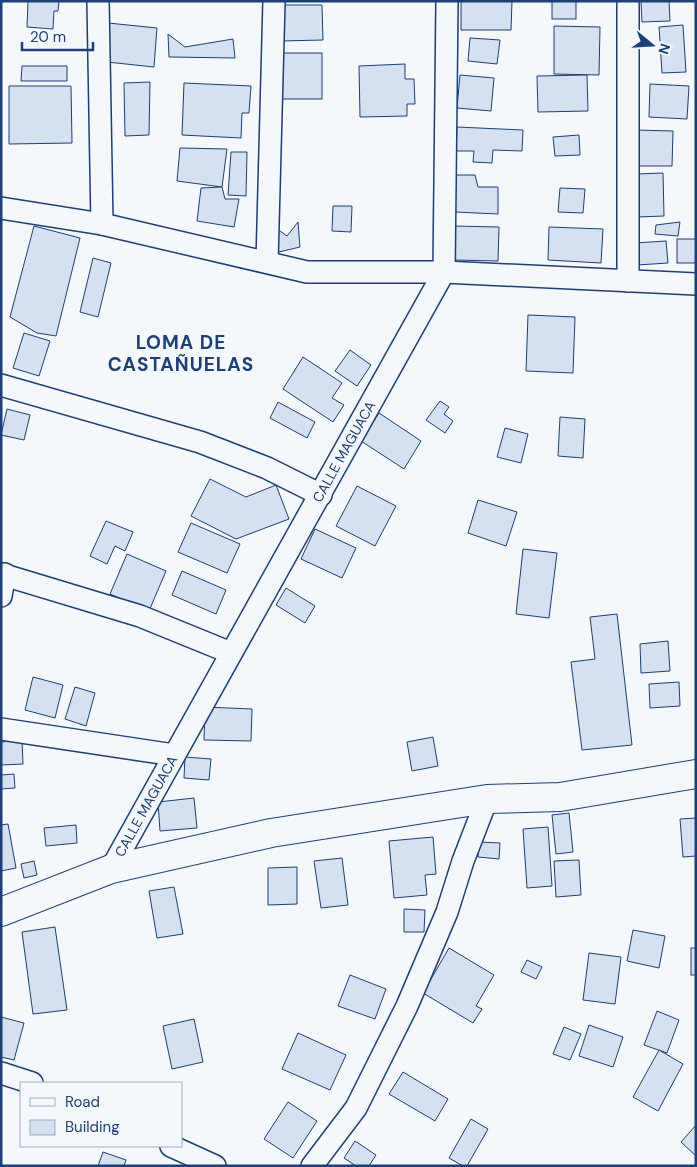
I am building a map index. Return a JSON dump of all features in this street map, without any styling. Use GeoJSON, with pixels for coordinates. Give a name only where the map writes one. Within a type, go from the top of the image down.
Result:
{"type":"FeatureCollection","features":[{"type":"Feature","properties":{"kind":"main road"},"geometry":{"type":"LineString","coordinates":[[1,912],[111,869],[271,833],[487,799],[560,797],[696,774]]}},
{"type":"Feature","properties":{"kind":"street"},"geometry":{"type":"LineString","coordinates":[[98,1],[102,224]]}},
{"type":"Feature","properties":{"kind":"street"},"geometry":{"type":"LineString","coordinates":[[267,262],[274,1]]}},
{"type":"Feature","properties":{"kind":"street","name":"CALLE MAGUACA"},"geometry":{"type":"LineString","coordinates":[[111,869],[444,272],[447,1]]}},
{"type":"Feature","properties":{"kind":"street"},"geometry":{"type":"LineString","coordinates":[[628,1],[628,281]]}},
{"type":"Feature","properties":{"kind":"street"},"geometry":{"type":"LineString","coordinates":[[1,208],[102,224],[307,272],[444,272],[696,284]]}},
{"type":"Feature","properties":{"kind":"street"},"geometry":{"type":"LineString","coordinates":[[1,385],[200,442],[267,468],[321,495]]}},
{"type":"Feature","properties":{"kind":"street"},"geometry":{"type":"LineString","coordinates":[[1,596],[3,574],[140,616],[232,654]]}},
{"type":"Feature","properties":{"kind":"street"},"geometry":{"type":"LineString","coordinates":[[1,729],[174,755]]}},
{"type":"Feature","properties":{"kind":"street"},"geometry":{"type":"LineString","coordinates":[[312,1166],[356,1108],[407,1006],[447,912],[463,861],[487,799]]}},
{"type":"Feature","properties":{"kind":"street"},"geometry":{"type":"LineString","coordinates":[[1,1073],[29,1082]]}},
{"type":"Feature","properties":{"kind":"street"},"geometry":{"type":"LineString","coordinates":[[173,1147],[215,1166]]}},
{"type":"Feature","properties":{"kind":"building"},"geometry":{"type":"Polygon","coordinates":[[[28,1],[59,1],[58,11],[54,11],[53,29],[27,27],[28,1]]]}},
{"type":"Feature","properties":{"kind":"building"},"geometry":{"type":"Polygon","coordinates":[[[461,1],[512,1],[511,30],[461,30],[461,1]]]}},
{"type":"Feature","properties":{"kind":"building"},"geometry":{"type":"Polygon","coordinates":[[[552,1],[576,1],[576,19],[552,19],[552,1]]]}},
{"type":"Feature","properties":{"kind":"building"},"geometry":{"type":"Polygon","coordinates":[[[641,1],[669,1],[670,21],[642,22],[641,1]]]}},
{"type":"Feature","properties":{"kind":"building"},"geometry":{"type":"Polygon","coordinates":[[[280,5],[322,5],[323,40],[280,41],[280,5]]]}},
{"type":"Feature","properties":{"kind":"building"},"geometry":{"type":"Polygon","coordinates":[[[108,23],[157,28],[154,67],[107,62],[108,23]]]}},
{"type":"Feature","properties":{"kind":"building"},"geometry":{"type":"Polygon","coordinates":[[[683,25],[686,72],[662,73],[659,27],[683,25]]]}},
{"type":"Feature","properties":{"kind":"building"},"geometry":{"type":"Polygon","coordinates":[[[554,26],[600,27],[599,75],[554,74],[554,26]]]}},
{"type":"Feature","properties":{"kind":"building"},"geometry":{"type":"Polygon","coordinates":[[[168,34],[185,47],[233,39],[235,58],[169,57],[168,34]]]}},
{"type":"Feature","properties":{"kind":"building"},"geometry":{"type":"Polygon","coordinates":[[[470,38],[500,40],[497,64],[468,61],[470,38]]]}},
{"type":"Feature","properties":{"kind":"building"},"geometry":{"type":"Polygon","coordinates":[[[281,53],[322,53],[322,99],[281,99],[281,53]]]}},
{"type":"Feature","properties":{"kind":"building"},"geometry":{"type":"Polygon","coordinates":[[[405,64],[405,79],[414,79],[415,104],[407,104],[407,116],[360,117],[359,66],[405,64]]]}},
{"type":"Feature","properties":{"kind":"building"},"geometry":{"type":"Polygon","coordinates":[[[22,66],[67,66],[67,81],[21,81],[22,66]]]}},
{"type":"Feature","properties":{"kind":"building"},"geometry":{"type":"Polygon","coordinates":[[[460,75],[494,78],[491,111],[457,108],[460,75]]]}},
{"type":"Feature","properties":{"kind":"building"},"geometry":{"type":"Polygon","coordinates":[[[587,75],[588,111],[538,112],[537,76],[587,75]]]}},
{"type":"Feature","properties":{"kind":"building"},"geometry":{"type":"Polygon","coordinates":[[[150,82],[149,135],[125,136],[124,83],[150,82]]]}},
{"type":"Feature","properties":{"kind":"building"},"geometry":{"type":"Polygon","coordinates":[[[184,83],[251,86],[249,113],[242,113],[241,138],[182,135],[184,83]]]}},
{"type":"Feature","properties":{"kind":"building"},"geometry":{"type":"Polygon","coordinates":[[[650,84],[689,86],[687,119],[649,117],[650,84]]]}},
{"type":"Feature","properties":{"kind":"building"},"geometry":{"type":"Polygon","coordinates":[[[9,86],[71,86],[72,143],[9,144],[9,86]]]}},
{"type":"Feature","properties":{"kind":"building"},"geometry":{"type":"Polygon","coordinates":[[[457,127],[523,130],[522,151],[493,150],[492,163],[473,162],[474,151],[456,151],[457,127]]]}},
{"type":"Feature","properties":{"kind":"building"},"geometry":{"type":"Polygon","coordinates":[[[635,130],[673,131],[672,166],[634,166],[635,130]]]}},
{"type":"Feature","properties":{"kind":"building"},"geometry":{"type":"Polygon","coordinates":[[[579,135],[580,155],[555,156],[553,137],[579,135]]]}},
{"type":"Feature","properties":{"kind":"building"},"geometry":{"type":"Polygon","coordinates":[[[180,148],[227,149],[222,187],[177,181],[180,148]]]}},
{"type":"Feature","properties":{"kind":"building"},"geometry":{"type":"Polygon","coordinates":[[[231,152],[247,152],[246,196],[228,195],[231,152]]]}},
{"type":"Feature","properties":{"kind":"building"},"geometry":{"type":"Polygon","coordinates":[[[663,173],[664,216],[637,217],[636,174],[663,173]]]}},
{"type":"Feature","properties":{"kind":"building"},"geometry":{"type":"Polygon","coordinates":[[[456,175],[475,175],[478,187],[498,187],[498,214],[455,212],[456,175]]]}},
{"type":"Feature","properties":{"kind":"building"},"geometry":{"type":"Polygon","coordinates":[[[222,187],[225,199],[239,199],[234,227],[197,221],[201,188],[222,187]]]}},
{"type":"Feature","properties":{"kind":"building"},"geometry":{"type":"Polygon","coordinates":[[[560,188],[585,189],[583,213],[558,212],[560,188]]]}},
{"type":"Feature","properties":{"kind":"building"},"geometry":{"type":"Polygon","coordinates":[[[333,206],[352,206],[351,232],[332,231],[333,206]]]}},
{"type":"Feature","properties":{"kind":"building"},"geometry":{"type":"Polygon","coordinates":[[[268,222],[287,236],[298,222],[300,247],[279,252],[268,222]]]}},
{"type":"Feature","properties":{"kind":"building"},"geometry":{"type":"Polygon","coordinates":[[[680,222],[678,236],[655,234],[656,225],[680,222]]]}},
{"type":"Feature","properties":{"kind":"building"},"geometry":{"type":"Polygon","coordinates":[[[34,226],[80,238],[56,336],[37,333],[10,317],[34,226]]]}},
{"type":"Feature","properties":{"kind":"building"},"geometry":{"type":"Polygon","coordinates":[[[454,226],[499,227],[498,261],[453,260],[454,226]]]}},
{"type":"Feature","properties":{"kind":"building"},"geometry":{"type":"Polygon","coordinates":[[[549,227],[603,229],[601,263],[548,260],[549,227]]]}},
{"type":"Feature","properties":{"kind":"building"},"geometry":{"type":"Polygon","coordinates":[[[677,239],[696,239],[696,263],[677,263],[677,239]]]}},
{"type":"Feature","properties":{"kind":"building"},"geometry":{"type":"Polygon","coordinates":[[[666,241],[668,263],[637,265],[635,243],[666,241]]]}},
{"type":"Feature","properties":{"kind":"building"},"geometry":{"type":"Polygon","coordinates":[[[93,258],[111,263],[98,317],[80,312],[93,258]]]}},
{"type":"Feature","properties":{"kind":"building"},"geometry":{"type":"Polygon","coordinates":[[[528,315],[575,317],[573,373],[526,371],[528,315]]]}},
{"type":"Feature","properties":{"kind":"building"},"geometry":{"type":"Polygon","coordinates":[[[24,333],[50,341],[39,376],[13,368],[24,333]]]}},
{"type":"Feature","properties":{"kind":"building"},"geometry":{"type":"Polygon","coordinates":[[[350,350],[371,365],[357,386],[335,371],[350,350]]]}},
{"type":"Feature","properties":{"kind":"building"},"geometry":{"type":"Polygon","coordinates":[[[303,357],[342,383],[332,398],[344,405],[333,422],[283,389],[303,357]]]}},
{"type":"Feature","properties":{"kind":"building"},"geometry":{"type":"Polygon","coordinates":[[[440,401],[449,407],[444,414],[453,421],[445,433],[426,420],[440,401]]]}},
{"type":"Feature","properties":{"kind":"building"},"geometry":{"type":"Polygon","coordinates":[[[278,402],[315,422],[307,438],[270,418],[278,402]]]}},
{"type":"Feature","properties":{"kind":"building"},"geometry":{"type":"Polygon","coordinates":[[[7,409],[30,415],[24,440],[1,435],[7,409]]]}},
{"type":"Feature","properties":{"kind":"building"},"geometry":{"type":"Polygon","coordinates":[[[379,413],[421,441],[404,469],[361,441],[379,413]]]}},
{"type":"Feature","properties":{"kind":"building"},"geometry":{"type":"Polygon","coordinates":[[[560,417],[585,419],[583,458],[558,456],[560,417]]]}},
{"type":"Feature","properties":{"kind":"building"},"geometry":{"type":"Polygon","coordinates":[[[505,428],[528,434],[521,463],[497,457],[505,428]]]}},
{"type":"Feature","properties":{"kind":"building"},"geometry":{"type":"Polygon","coordinates":[[[210,479],[246,497],[276,485],[289,519],[236,539],[191,516],[210,479]]]}},
{"type":"Feature","properties":{"kind":"building"},"geometry":{"type":"Polygon","coordinates":[[[357,486],[396,506],[375,546],[336,526],[357,486]]]}},
{"type":"Feature","properties":{"kind":"building"},"geometry":{"type":"Polygon","coordinates":[[[478,500],[517,512],[506,546],[468,533],[478,500]]]}},
{"type":"Feature","properties":{"kind":"building"},"geometry":{"type":"Polygon","coordinates":[[[106,521],[133,532],[125,551],[115,546],[107,564],[90,556],[106,521]]]}},
{"type":"Feature","properties":{"kind":"building"},"geometry":{"type":"Polygon","coordinates":[[[191,523],[240,544],[227,573],[178,552],[191,523]]]}},
{"type":"Feature","properties":{"kind":"building"},"geometry":{"type":"Polygon","coordinates":[[[315,529],[356,548],[342,578],[301,559],[315,529]]]}},
{"type":"Feature","properties":{"kind":"building"},"geometry":{"type":"Polygon","coordinates":[[[523,549],[557,553],[549,618],[516,614],[523,549]]]}},
{"type":"Feature","properties":{"kind":"building"},"geometry":{"type":"Polygon","coordinates":[[[127,554],[166,571],[149,611],[110,594],[127,554]]]}},
{"type":"Feature","properties":{"kind":"building"},"geometry":{"type":"Polygon","coordinates":[[[182,571],[226,590],[216,614],[172,595],[182,571]]]}},
{"type":"Feature","properties":{"kind":"building"},"geometry":{"type":"Polygon","coordinates":[[[286,588],[315,606],[305,623],[276,605],[286,588]]]}},
{"type":"Feature","properties":{"kind":"building"},"geometry":{"type":"Polygon","coordinates":[[[617,614],[632,745],[582,750],[571,662],[595,659],[590,617],[617,614]]]}},
{"type":"Feature","properties":{"kind":"building"},"geometry":{"type":"Polygon","coordinates":[[[668,641],[670,671],[641,673],[640,644],[668,641]]]}},
{"type":"Feature","properties":{"kind":"building"},"geometry":{"type":"Polygon","coordinates":[[[33,677],[63,685],[55,718],[25,710],[33,677]]]}},
{"type":"Feature","properties":{"kind":"building"},"geometry":{"type":"Polygon","coordinates":[[[679,682],[680,706],[650,708],[649,684],[679,682]]]}},
{"type":"Feature","properties":{"kind":"building"},"geometry":{"type":"Polygon","coordinates":[[[75,687],[95,693],[86,726],[65,719],[75,687]]]}},
{"type":"Feature","properties":{"kind":"building"},"geometry":{"type":"Polygon","coordinates":[[[205,707],[252,709],[251,741],[204,740],[205,707]]]}},
{"type":"Feature","properties":{"kind":"building"},"geometry":{"type":"Polygon","coordinates":[[[433,737],[438,766],[412,771],[407,742],[433,737]]]}},
{"type":"Feature","properties":{"kind":"building"},"geometry":{"type":"Polygon","coordinates":[[[22,740],[23,764],[1,765],[1,742],[22,740]]]}},
{"type":"Feature","properties":{"kind":"building"},"geometry":{"type":"Polygon","coordinates":[[[185,757],[211,759],[209,780],[184,778],[185,757]]]}},
{"type":"Feature","properties":{"kind":"building"},"geometry":{"type":"Polygon","coordinates":[[[14,774],[15,788],[1,789],[1,775],[14,774]]]}},
{"type":"Feature","properties":{"kind":"building"},"geometry":{"type":"Polygon","coordinates":[[[194,798],[197,828],[160,831],[158,802],[194,798]]]}},
{"type":"Feature","properties":{"kind":"building"},"geometry":{"type":"Polygon","coordinates":[[[569,813],[573,852],[556,854],[552,815],[569,813]]]}},
{"type":"Feature","properties":{"kind":"building"},"geometry":{"type":"Polygon","coordinates":[[[696,818],[696,856],[683,857],[680,819],[696,818]]]}},
{"type":"Feature","properties":{"kind":"building"},"geometry":{"type":"Polygon","coordinates":[[[8,824],[16,868],[1,871],[1,825],[8,824]]]}},
{"type":"Feature","properties":{"kind":"building"},"geometry":{"type":"Polygon","coordinates":[[[76,825],[77,843],[46,846],[44,828],[76,825]]]}},
{"type":"Feature","properties":{"kind":"building"},"geometry":{"type":"Polygon","coordinates":[[[548,827],[552,886],[527,888],[523,829],[548,827]]]}},
{"type":"Feature","properties":{"kind":"building"},"geometry":{"type":"Polygon","coordinates":[[[433,837],[436,874],[425,875],[427,895],[394,898],[389,841],[433,837]]]}},
{"type":"Feature","properties":{"kind":"building"},"geometry":{"type":"Polygon","coordinates":[[[479,842],[500,843],[499,859],[478,857],[479,842]]]}},
{"type":"Feature","properties":{"kind":"building"},"geometry":{"type":"Polygon","coordinates":[[[342,858],[348,905],[321,908],[314,861],[342,858]]]}},
{"type":"Feature","properties":{"kind":"building"},"geometry":{"type":"Polygon","coordinates":[[[579,860],[581,895],[556,897],[554,861],[579,860]]]}},
{"type":"Feature","properties":{"kind":"building"},"geometry":{"type":"Polygon","coordinates":[[[34,861],[37,875],[24,878],[21,864],[34,861]]]}},
{"type":"Feature","properties":{"kind":"building"},"geometry":{"type":"Polygon","coordinates":[[[297,867],[297,904],[268,905],[268,868],[297,867]]]}},
{"type":"Feature","properties":{"kind":"building"},"geometry":{"type":"Polygon","coordinates":[[[174,887],[183,934],[157,938],[149,891],[174,887]]]}},
{"type":"Feature","properties":{"kind":"building"},"geometry":{"type":"Polygon","coordinates":[[[404,909],[425,910],[424,932],[404,932],[404,909]]]}},
{"type":"Feature","properties":{"kind":"building"},"geometry":{"type":"Polygon","coordinates":[[[55,927],[67,1010],[33,1014],[22,932],[55,927]]]}},
{"type":"Feature","properties":{"kind":"building"},"geometry":{"type":"Polygon","coordinates":[[[633,930],[665,936],[659,968],[627,961],[633,930]]]}},
{"type":"Feature","properties":{"kind":"building"},"geometry":{"type":"Polygon","coordinates":[[[449,948],[494,975],[476,1006],[482,1009],[473,1023],[423,993],[449,948]]]}},
{"type":"Feature","properties":{"kind":"building"},"geometry":{"type":"Polygon","coordinates":[[[691,948],[696,948],[696,975],[691,975],[691,948]]]}},
{"type":"Feature","properties":{"kind":"building"},"geometry":{"type":"Polygon","coordinates":[[[589,953],[621,957],[615,1004],[583,1000],[589,953]]]}},
{"type":"Feature","properties":{"kind":"building"},"geometry":{"type":"Polygon","coordinates":[[[527,960],[542,967],[536,979],[521,972],[527,960]]]}},
{"type":"Feature","properties":{"kind":"building"},"geometry":{"type":"Polygon","coordinates":[[[350,975],[386,989],[375,1019],[338,1006],[350,975]]]}},
{"type":"Feature","properties":{"kind":"building"},"geometry":{"type":"Polygon","coordinates":[[[657,1011],[679,1020],[667,1053],[644,1045],[657,1011]]]}},
{"type":"Feature","properties":{"kind":"building"},"geometry":{"type":"Polygon","coordinates":[[[1,1017],[24,1023],[14,1060],[1,1057],[1,1017]]]}},
{"type":"Feature","properties":{"kind":"building"},"geometry":{"type":"Polygon","coordinates":[[[194,1019],[203,1062],[172,1069],[163,1026],[194,1019]]]}},
{"type":"Feature","properties":{"kind":"building"},"geometry":{"type":"Polygon","coordinates":[[[589,1025],[623,1037],[613,1067],[579,1056],[589,1025]]]}},
{"type":"Feature","properties":{"kind":"building"},"geometry":{"type":"Polygon","coordinates":[[[564,1027],[581,1034],[570,1060],[553,1054],[564,1027]]]}},
{"type":"Feature","properties":{"kind":"building"},"geometry":{"type":"Polygon","coordinates":[[[298,1033],[346,1055],[330,1090],[282,1069],[298,1033]]]}},
{"type":"Feature","properties":{"kind":"building"},"geometry":{"type":"Polygon","coordinates":[[[659,1050],[683,1064],[658,1111],[633,1097],[659,1050]]]}},
{"type":"Feature","properties":{"kind":"building"},"geometry":{"type":"Polygon","coordinates":[[[403,1072],[448,1099],[435,1121],[389,1094],[403,1072]]]}},
{"type":"Feature","properties":{"kind":"building"},"geometry":{"type":"Polygon","coordinates":[[[288,1102],[317,1121],[293,1158],[264,1139],[288,1102]]]}},
{"type":"Feature","properties":{"kind":"building"},"geometry":{"type":"Polygon","coordinates":[[[471,1119],[488,1129],[467,1166],[463,1166],[449,1158],[471,1119]]]}},
{"type":"Feature","properties":{"kind":"building"},"geometry":{"type":"Polygon","coordinates":[[[696,1125],[696,1156],[681,1142],[696,1125]]]}},
{"type":"Feature","properties":{"kind":"building"},"geometry":{"type":"Polygon","coordinates":[[[355,1141],[376,1155],[369,1166],[356,1166],[344,1158],[355,1141]]]}},
{"type":"Feature","properties":{"kind":"building"},"geometry":{"type":"Polygon","coordinates":[[[103,1152],[126,1160],[124,1166],[98,1166],[103,1152]]]}},
{"type":"Feature","properties":{"kind":"district","name":"LOMA DE CASTAÑUELAS"},"geometry":{"type":"Point","coordinates":[181,353]}}]}
